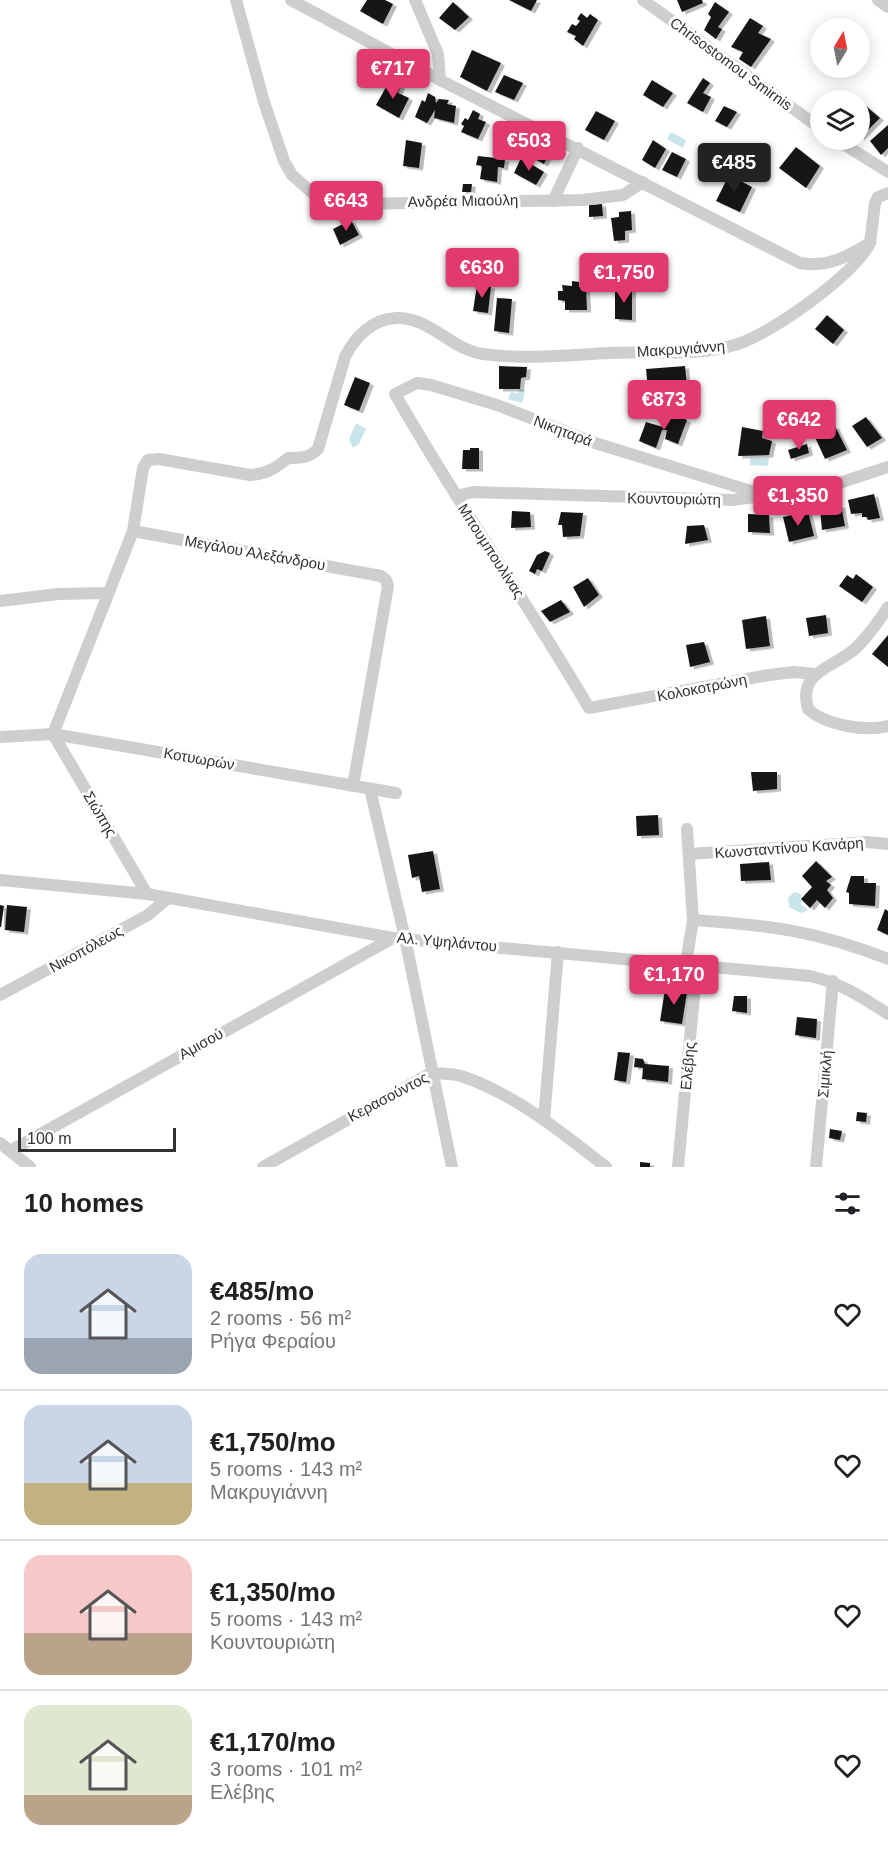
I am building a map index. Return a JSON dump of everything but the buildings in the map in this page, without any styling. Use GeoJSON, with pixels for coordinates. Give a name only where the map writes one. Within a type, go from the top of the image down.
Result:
{"type":"FeatureCollection","features":[{"type":"Feature","properties":{"kind":"street","name":"Ανδρέα Μιαούλη"},"geometry":{"type":"LineString","coordinates":[[236,0],[264,102],[284,161],[292,175],[316,196],[353,204],[553,201],[623,195],[643,182]]}},
{"type":"Feature","properties":{"kind":"street"},"geometry":{"type":"LineString","coordinates":[[291,0],[440,80],[578,148],[800,263],[815,265],[833,262],[870,243],[875,203],[878,197],[888,194]]}},
{"type":"Feature","properties":{"kind":"street"},"geometry":{"type":"LineString","coordinates":[[415,0],[438,54],[440,80]]}},
{"type":"Feature","properties":{"kind":"street","name":"Chrisostomou Smirnis"},"geometry":{"type":"LineString","coordinates":[[643,0],[810,121]]}},
{"type":"Feature","properties":{"kind":"street"},"geometry":{"type":"LineString","coordinates":[[878,0],[888,7]]}},
{"type":"Feature","properties":{"kind":"street"},"geometry":{"type":"LineString","coordinates":[[553,201],[578,148]]}},
{"type":"Feature","properties":{"kind":"street"},"geometry":{"type":"LineString","coordinates":[[853,150],[888,172]]}},
{"type":"Feature","properties":{"kind":"street","name":"Μακρυγιάννη"},"geometry":{"type":"LineString","coordinates":[[133,531],[143,468],[148,460],[159,459],[250,475],[273,470],[288,458],[301,459],[312,455],[318,449],[345,357],[351,344],[370,326],[382,321],[405,319],[426,325],[458,344],[482,354],[542,357],[711,350],[738,344],[777,322],[850,270],[862,257],[870,243]]}},
{"type":"Feature","properties":{"kind":"street","name":"Νικηταρά"},"geometry":{"type":"LineString","coordinates":[[395,394],[417,383],[431,385],[497,405],[596,443],[768,496]]}},
{"type":"Feature","properties":{"kind":"street","name":"Μπουμπουλίνας"},"geometry":{"type":"LineString","coordinates":[[395,394],[589,708]]}},
{"type":"Feature","properties":{"kind":"street","name":"Κουντουριώτη"},"geometry":{"type":"LineString","coordinates":[[456,496],[473,492],[733,500],[827,487],[888,467]]}},
{"type":"Feature","properties":{"kind":"street"},"geometry":{"type":"LineString","coordinates":[[53,734],[133,531]]}},
{"type":"Feature","properties":{"kind":"street","name":"Μεγάλου Αλεξάνδρου"},"geometry":{"type":"LineString","coordinates":[[133,531],[370,574],[386,580],[388,586],[353,786]]}},
{"type":"Feature","properties":{"kind":"street"},"geometry":{"type":"LineString","coordinates":[[0,601],[58,594],[108,593]]}},
{"type":"Feature","properties":{"kind":"street"},"geometry":{"type":"LineString","coordinates":[[888,607],[857,647],[815,674],[805,695],[808,709],[814,716],[839,724],[881,728],[888,726]]}},
{"type":"Feature","properties":{"kind":"street","name":"Κολοκοτρώνη"},"geometry":{"type":"LineString","coordinates":[[589,708],[769,675],[794,672],[815,674]]}},
{"type":"Feature","properties":{"kind":"street","name":"Κοτυωρών"},"geometry":{"type":"LineString","coordinates":[[0,737],[53,734],[396,793]]}},
{"type":"Feature","properties":{"kind":"street","name":"Σιώπης"},"geometry":{"type":"LineString","coordinates":[[53,734],[147,894]]}},
{"type":"Feature","properties":{"kind":"street"},"geometry":{"type":"LineString","coordinates":[[370,789],[399,938],[452,1167]]}},
{"type":"Feature","properties":{"kind":"street","name":"Ελέβης"},"geometry":{"type":"LineString","coordinates":[[678,1167],[693,920],[687,830]]}},
{"type":"Feature","properties":{"kind":"street","name":"Κωνσταντίνου Κανάρη"},"geometry":{"type":"LineString","coordinates":[[689,854],[846,843],[888,844]]}},
{"type":"Feature","properties":{"kind":"street","name":"Αλ. Υψηλάντου"},"geometry":{"type":"LineString","coordinates":[[0,880],[147,894],[399,938],[691,964],[833,981],[857,993],[888,1014]]}},
{"type":"Feature","properties":{"kind":"street","name":"Νικοπόλεως"},"geometry":{"type":"LineString","coordinates":[[0,995],[148,915],[168,898]]}},
{"type":"Feature","properties":{"kind":"street"},"geometry":{"type":"LineString","coordinates":[[693,920],[792,929],[821,935],[888,959]]}},
{"type":"Feature","properties":{"kind":"street","name":"Αμισού"},"geometry":{"type":"LineString","coordinates":[[5,1147],[399,938]]}},
{"type":"Feature","properties":{"kind":"street"},"geometry":{"type":"LineString","coordinates":[[544,1120],[558,952]]}},
{"type":"Feature","properties":{"kind":"street","name":"Σιμικλή"},"geometry":{"type":"LineString","coordinates":[[816,1167],[833,981]]}},
{"type":"Feature","properties":{"kind":"street","name":"Κερασούντος"},"geometry":{"type":"LineString","coordinates":[[263,1167],[431,1073],[462,1076],[544,1120],[606,1167]]}},
{"type":"Feature","properties":{"kind":"street"},"geometry":{"type":"LineString","coordinates":[[5,1147],[30,1167]]}},
{"type":"Feature","properties":{"kind":"water"},"geometry":{"type":"Polygon","coordinates":[[[671,132],[686,140],[683,148],[667,139],[671,132]]]}},
{"type":"Feature","properties":{"kind":"water"},"geometry":{"type":"Polygon","coordinates":[[[520,389],[525,391],[522,403],[508,399],[511,392],[518,393],[520,389]]]}},
{"type":"Feature","properties":{"kind":"water"},"geometry":{"type":"Polygon","coordinates":[[[356,423],[366,429],[359,444],[353,448],[349,439],[356,423]]]}},
{"type":"Feature","properties":{"kind":"water"},"geometry":{"type":"Polygon","coordinates":[[[750,458],[769,458],[768,466],[750,465],[750,458]]]}},
{"type":"Feature","properties":{"kind":"water"},"geometry":{"type":"Polygon","coordinates":[[[794,892],[801,894],[801,904],[808,910],[801,913],[789,907],[788,898],[794,892]]]}}]}
